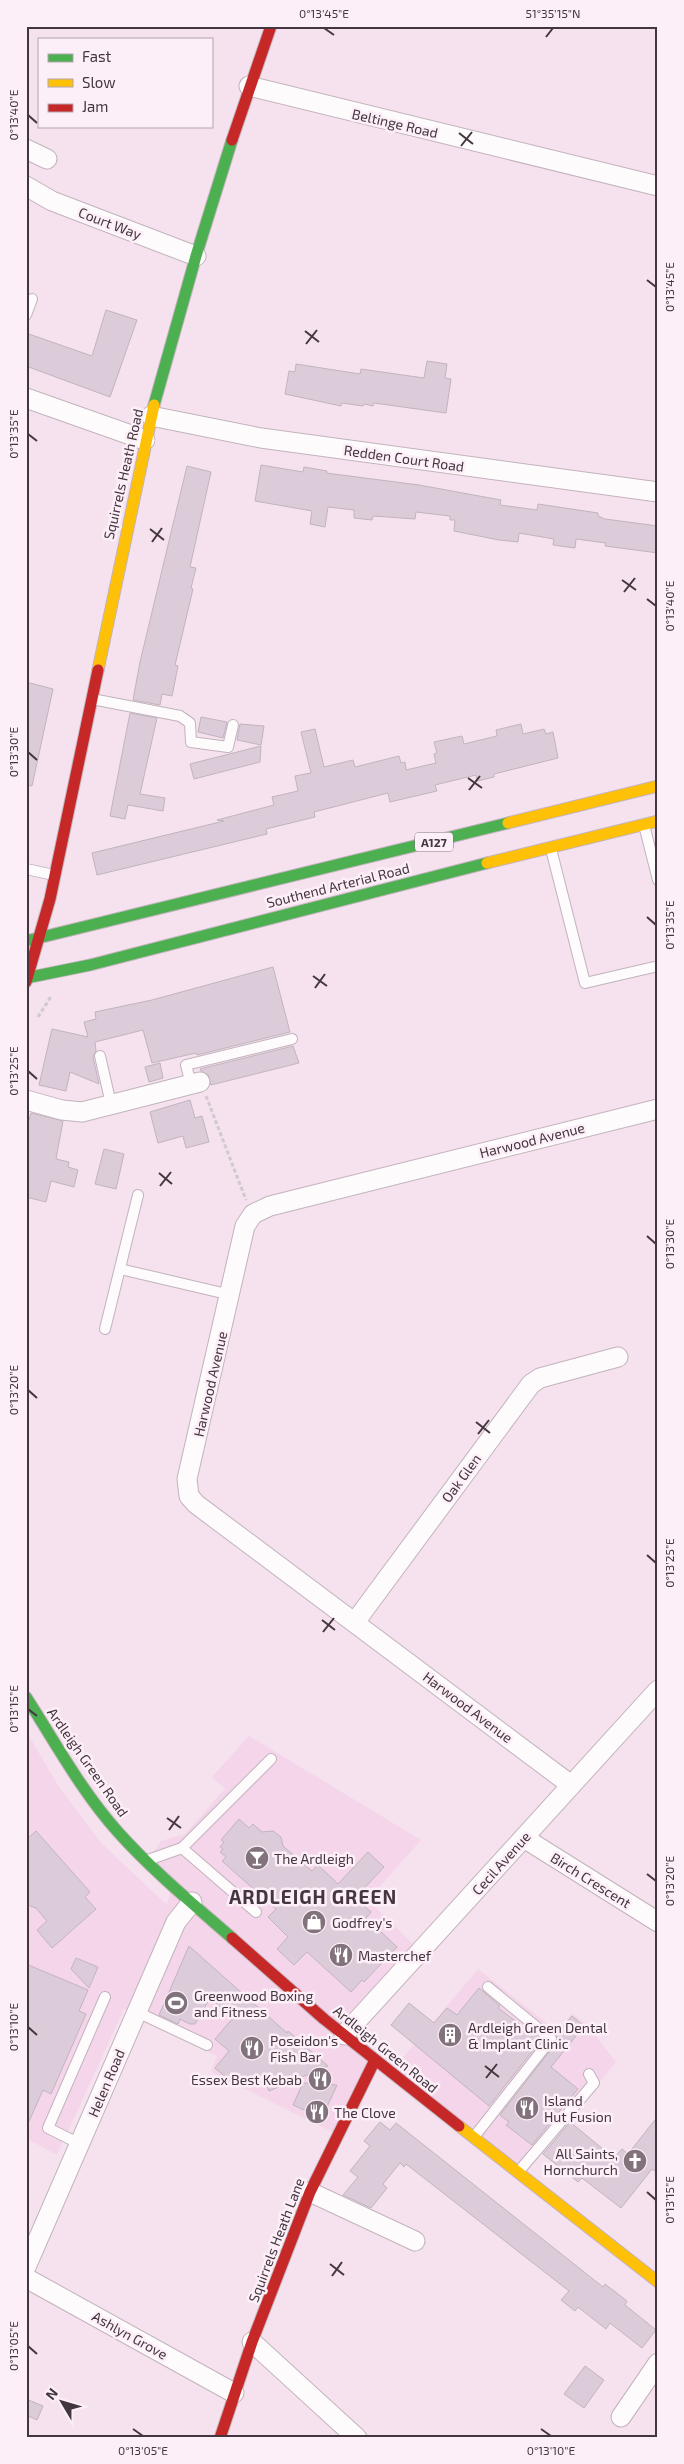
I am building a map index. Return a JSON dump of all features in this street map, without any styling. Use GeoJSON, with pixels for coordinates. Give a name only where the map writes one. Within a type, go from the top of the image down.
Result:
{"type":"FeatureCollection","features":[{"type":"Feature","properties":{"kind":"main road","name":"Squirrels Heath Road"},"geometry":{"type":"LineString","coordinates":[[40,938],[50,899],[151,416],[196,256],[249,86],[270,26]]}},
{"type":"Feature","properties":{"kind":"main road","name":"Southend Arterial Road"},"geometry":{"type":"LineString","coordinates":[[26,941],[658,786]]}},
{"type":"Feature","properties":{"kind":"main road","name":"Southend Arterial Road"},"geometry":{"type":"LineString","coordinates":[[27,979],[90,965],[658,822]]}},
{"type":"Feature","properties":{"kind":"main road"},"geometry":{"type":"LineString","coordinates":[[27,979],[40,938],[53,949]]}},
{"type":"Feature","properties":{"kind":"main road"},"geometry":{"type":"LineString","coordinates":[[148,939],[163,946]]}},
{"type":"Feature","properties":{"kind":"main road","name":"Ardleigh Green Road"},"geometry":{"type":"LineString","coordinates":[[26,1697],[30,1712],[91,1798],[118,1832],[192,1902],[344,2035],[658,2282]]}},
{"type":"Feature","properties":{"kind":"main road","name":"Squirrels Heath Lane"},"geometry":{"type":"LineString","coordinates":[[220,2438],[252,2342],[310,2192],[375,2060]]}},
{"type":"Feature","properties":{"kind":"street","name":"Beltinge Road"},"geometry":{"type":"LineString","coordinates":[[249,86],[658,186]]}},
{"type":"Feature","properties":{"kind":"street"},"geometry":{"type":"LineString","coordinates":[[26,150],[47,159]]}},
{"type":"Feature","properties":{"kind":"street","name":"Court Way"},"geometry":{"type":"LineString","coordinates":[[26,186],[52,201],[196,256]]}},
{"type":"Feature","properties":{"kind":"street"},"geometry":{"type":"LineString","coordinates":[[26,398],[145,440]]}},
{"type":"Feature","properties":{"kind":"street","name":"Redden Court Road"},"geometry":{"type":"LineString","coordinates":[[151,416],[261,438],[658,492]]}},
{"type":"Feature","properties":{"kind":"street"},"geometry":{"type":"LineString","coordinates":[[26,1100],[74,1113],[195,1083]]}},
{"type":"Feature","properties":{"kind":"street","name":"Harwood Avenue"},"geometry":{"type":"LineString","coordinates":[[572,1785],[189,1496],[187,1479],[231,1295],[245,1226],[253,1214],[270,1206],[658,1108]]}},
{"type":"Feature","properties":{"kind":"street","name":"Oak Glen"},"geometry":{"type":"LineString","coordinates":[[355,1622],[531,1384],[540,1378],[618,1357]]}},
{"type":"Feature","properties":{"kind":"street","name":"Cecil Avenue"},"geometry":{"type":"LineString","coordinates":[[344,2035],[658,1690]]}},
{"type":"Feature","properties":{"kind":"street","name":"Birch Crescent"},"geometry":{"type":"LineString","coordinates":[[524,1838],[658,1922]]}},
{"type":"Feature","properties":{"kind":"street","name":"Helen Road"},"geometry":{"type":"LineString","coordinates":[[26,2267],[176,1922],[192,1902]]}},
{"type":"Feature","properties":{"kind":"street"},"geometry":{"type":"LineString","coordinates":[[310,2192],[415,2241]]}},
{"type":"Feature","properties":{"kind":"street","name":"Ashlyn Grove"},"geometry":{"type":"LineString","coordinates":[[26,2278],[234,2393]]}},
{"type":"Feature","properties":{"kind":"street"},"geometry":{"type":"LineString","coordinates":[[252,2342],[357,2438]]}},
{"type":"Feature","properties":{"kind":"street"},"geometry":{"type":"LineString","coordinates":[[621,2417],[658,2363]]}},
{"type":"Feature","properties":{"kind":"lane"},"geometry":{"type":"LineString","coordinates":[[26,316],[32,300]]}},
{"type":"Feature","properties":{"kind":"lane"},"geometry":{"type":"LineString","coordinates":[[91,699],[180,716],[190,723],[191,742],[228,747],[233,725]]}},
{"type":"Feature","properties":{"kind":"lane"},"geometry":{"type":"LineString","coordinates":[[644,825],[658,880]]}},
{"type":"Feature","properties":{"kind":"lane"},"geometry":{"type":"LineString","coordinates":[[551,848],[585,983],[654,967]]}},
{"type":"Feature","properties":{"kind":"lane"},"geometry":{"type":"LineString","coordinates":[[27,873],[54,875]]}},
{"type":"Feature","properties":{"kind":"lane"},"geometry":{"type":"LineString","coordinates":[[195,1083],[186,1065],[292,1039]]}},
{"type":"Feature","properties":{"kind":"lane"},"geometry":{"type":"LineString","coordinates":[[100,1056],[112,1104]]}},
{"type":"Feature","properties":{"kind":"lane"},"geometry":{"type":"LineString","coordinates":[[106,1329],[138,1195]]}},
{"type":"Feature","properties":{"kind":"lane"},"geometry":{"type":"LineString","coordinates":[[120,1269],[231,1295]]}},
{"type":"Feature","properties":{"kind":"lane"},"geometry":{"type":"LineString","coordinates":[[147,1860],[182,1848],[271,1759]]}},
{"type":"Feature","properties":{"kind":"lane"},"geometry":{"type":"LineString","coordinates":[[182,1848],[256,1912]]}},
{"type":"Feature","properties":{"kind":"lane"},"geometry":{"type":"LineString","coordinates":[[474,2138],[551,2039],[488,1987]]}},
{"type":"Feature","properties":{"kind":"lane"},"geometry":{"type":"LineString","coordinates":[[80,2144],[48,2128],[105,1997]]}},
{"type":"Feature","properties":{"kind":"lane"},"geometry":{"type":"LineString","coordinates":[[137,2012],[208,2045]]}},
{"type":"Feature","properties":{"kind":"lane"},"geometry":{"type":"LineString","coordinates":[[518,2172],[594,2083],[589,2074]]}},
{"type":"Feature","properties":{"kind":"path"},"geometry":{"type":"LineString","coordinates":[[195,1083],[253,1214]]}},
{"type":"Feature","properties":{"kind":"shaded area"},"geometry":{"type":"Polygon","coordinates":[[[26,1731],[59,1787],[101,1843],[167,1905],[172,1885],[147,1861],[161,1841],[185,1834],[225,1789],[212,1777],[249,1736],[421,1840],[368,1900],[420,1951],[344,2035],[375,2060],[338,2135],[211,2072],[217,2056],[124,2009],[57,2155],[26,2138],[26,1731]]]}},
{"type":"Feature","properties":{"kind":"shaded area"},"geometry":{"type":"Polygon","coordinates":[[[478,1969],[558,2032],[572,2013],[586,2024],[616,2062],[523,2176],[390,2073],[478,1969]]]}},
{"type":"Feature","properties":{"kind":"building"},"geometry":{"type":"Polygon","coordinates":[[[106,310],[137,320],[110,397],[26,366],[26,333],[92,356],[106,310]]]}},
{"type":"Feature","properties":{"kind":"building"},"geometry":{"type":"Polygon","coordinates":[[[427,361],[447,364],[445,378],[451,379],[446,413],[374,403],[373,406],[364,404],[363,406],[342,403],[341,406],[285,394],[289,371],[295,372],[296,364],[360,374],[361,369],[424,378],[427,361]]]}},
{"type":"Feature","properties":{"kind":"building"},"geometry":{"type":"Polygon","coordinates":[[[261,465],[303,472],[304,467],[327,471],[326,473],[419,485],[501,500],[500,505],[537,510],[538,504],[598,513],[598,516],[605,519],[658,526],[658,553],[605,546],[606,543],[576,539],[575,548],[553,545],[554,539],[519,533],[518,542],[499,540],[454,531],[455,520],[450,520],[450,516],[416,512],[415,519],[373,516],[372,520],[354,518],[354,510],[328,507],[325,527],[310,524],[312,511],[255,501],[261,465]]]}},
{"type":"Feature","properties":{"kind":"building"},"geometry":{"type":"Polygon","coordinates":[[[187,466],[211,472],[190,567],[196,568],[191,588],[193,589],[175,665],[178,666],[172,696],[162,694],[160,705],[133,700],[140,662],[187,466]]]}},
{"type":"Feature","properties":{"kind":"building"},"geometry":{"type":"Polygon","coordinates":[[[26,682],[53,689],[32,786],[26,785],[26,682]]]}},
{"type":"Feature","properties":{"kind":"building"},"geometry":{"type":"Polygon","coordinates":[[[130,713],[157,718],[140,794],[165,798],[163,811],[128,805],[125,819],[110,816],[130,713]]]}},
{"type":"Feature","properties":{"kind":"building"},"geometry":{"type":"Polygon","coordinates":[[[201,717],[227,722],[223,738],[198,732],[201,717]]]}},
{"type":"Feature","properties":{"kind":"building"},"geometry":{"type":"Polygon","coordinates":[[[240,724],[264,726],[261,745],[237,740],[240,724]]]}},
{"type":"Feature","properties":{"kind":"building"},"geometry":{"type":"Polygon","coordinates":[[[521,724],[523,734],[544,729],[546,734],[553,732],[558,758],[494,774],[494,777],[477,781],[476,775],[435,785],[437,791],[390,802],[388,793],[314,812],[315,817],[266,829],[267,834],[97,875],[92,853],[224,821],[217,820],[274,805],[272,797],[298,791],[295,776],[311,773],[301,732],[315,729],[324,767],[353,760],[355,767],[399,756],[401,763],[405,762],[406,770],[436,763],[434,754],[437,753],[434,742],[462,736],[464,744],[497,736],[496,730],[521,724]]]}},
{"type":"Feature","properties":{"kind":"building"},"geometry":{"type":"Polygon","coordinates":[[[261,746],[260,762],[194,779],[190,764],[261,746]]]}},
{"type":"Feature","properties":{"kind":"building"},"geometry":{"type":"Polygon","coordinates":[[[273,967],[290,1032],[197,1055],[196,1053],[152,1063],[143,1030],[95,1042],[96,1051],[93,1057],[99,1084],[70,1072],[66,1091],[39,1085],[52,1029],[88,1037],[84,1022],[96,1019],[95,1012],[152,1000],[273,967]]]}},
{"type":"Feature","properties":{"kind":"building"},"geometry":{"type":"Polygon","coordinates":[[[293,1046],[299,1063],[211,1085],[208,1075],[200,1069],[293,1046]]]}},
{"type":"Feature","properties":{"kind":"building"},"geometry":{"type":"Polygon","coordinates":[[[160,1063],[163,1078],[149,1082],[145,1067],[160,1063]]]}},
{"type":"Feature","properties":{"kind":"building"},"geometry":{"type":"Polygon","coordinates":[[[190,1100],[195,1118],[202,1116],[209,1142],[186,1148],[183,1136],[158,1143],[150,1112],[190,1100]]]}},
{"type":"Feature","properties":{"kind":"building"},"geometry":{"type":"Polygon","coordinates":[[[31,1113],[63,1121],[56,1159],[69,1162],[68,1167],[78,1170],[74,1187],[51,1181],[46,1202],[26,1197],[26,1131],[31,1113]]]}},
{"type":"Feature","properties":{"kind":"building"},"geometry":{"type":"Polygon","coordinates":[[[104,1149],[124,1154],[116,1189],[95,1184],[104,1149]]]}},
{"type":"Feature","properties":{"kind":"building"},"geometry":{"type":"Polygon","coordinates":[[[239,1819],[249,1828],[253,1824],[262,1832],[273,1831],[281,1837],[283,1846],[312,1871],[318,1865],[338,1884],[368,1852],[384,1867],[355,1898],[371,1912],[366,1918],[397,1947],[364,1982],[362,1980],[351,1992],[307,1952],[294,1965],[277,1949],[288,1937],[268,1917],[276,1909],[222,1861],[226,1857],[220,1852],[223,1849],[220,1847],[224,1842],[221,1840],[239,1819]]]}},
{"type":"Feature","properties":{"kind":"building"},"geometry":{"type":"Polygon","coordinates":[[[36,1831],[90,1892],[85,1897],[96,1909],[52,1948],[37,1930],[47,1921],[36,1908],[26,1902],[26,1840],[36,1831]]]}},
{"type":"Feature","properties":{"kind":"building"},"geometry":{"type":"Polygon","coordinates":[[[189,1946],[287,2033],[288,2031],[328,2066],[269,2091],[264,2076],[253,2087],[240,2076],[234,2084],[215,2068],[229,2051],[215,2039],[233,2018],[210,1998],[195,2024],[190,2024],[180,2019],[178,2024],[159,2015],[189,1946]]]}},
{"type":"Feature","properties":{"kind":"building"},"geometry":{"type":"Polygon","coordinates":[[[76,1958],[98,1967],[89,1988],[71,1969],[76,1958]]]}},
{"type":"Feature","properties":{"kind":"building"},"geometry":{"type":"Polygon","coordinates":[[[26,1964],[88,1990],[79,2011],[86,2014],[51,2094],[43,2090],[26,2128],[26,1964]]]}},
{"type":"Feature","properties":{"kind":"building"},"geometry":{"type":"Polygon","coordinates":[[[479,1988],[500,2006],[498,2008],[541,2040],[489,2106],[391,2025],[409,2003],[434,2023],[447,2008],[457,2015],[479,1988]]]}},
{"type":"Feature","properties":{"kind":"building"},"geometry":{"type":"Polygon","coordinates":[[[572,2016],[584,2026],[551,2067],[578,2089],[532,2145],[506,2125],[509,2122],[500,2115],[556,2043],[556,2035],[572,2016]]]}},
{"type":"Feature","properties":{"kind":"building"},"geometry":{"type":"Polygon","coordinates":[[[303,2083],[337,2085],[322,2118],[293,2105],[303,2083]]]}},
{"type":"Feature","properties":{"kind":"building"},"geometry":{"type":"Polygon","coordinates":[[[658,2116],[658,2173],[652,2169],[621,2208],[582,2178],[578,2182],[543,2154],[570,2122],[614,2158],[622,2149],[628,2154],[658,2116]]]}},
{"type":"Feature","properties":{"kind":"building"},"geometry":{"type":"Polygon","coordinates":[[[380,2122],[390,2130],[396,2123],[603,2287],[605,2284],[627,2301],[625,2305],[656,2330],[642,2348],[610,2323],[606,2329],[578,2307],[575,2311],[561,2300],[569,2291],[406,2164],[404,2167],[400,2163],[383,2184],[387,2188],[371,2208],[343,2195],[358,2177],[350,2171],[370,2146],[364,2141],[380,2122]]]}},
{"type":"Feature","properties":{"kind":"building"},"geometry":{"type":"Polygon","coordinates":[[[585,2366],[604,2380],[584,2408],[564,2394],[585,2366]]]}},
{"type":"Feature","properties":{"kind":"building"},"geometry":{"type":"Polygon","coordinates":[[[26,2399],[43,2406],[37,2420],[26,2415],[26,2399]]]}},
{"type":"Feature","properties":{"kind":"traffic: fast"},"geometry":{"type":"LineString","coordinates":[[154,405],[196,256],[232,140]]}},
{"type":"Feature","properties":{"kind":"traffic: fast"},"geometry":{"type":"LineString","coordinates":[[26,941],[508,823]]}},
{"type":"Feature","properties":{"kind":"traffic: fast"},"geometry":{"type":"LineString","coordinates":[[26,978],[90,965],[487,863]]}},
{"type":"Feature","properties":{"kind":"traffic: fast"},"geometry":{"type":"LineString","coordinates":[[26,1697],[69,1766],[105,1817],[159,1873],[232,1938]]}},
{"type":"Feature","properties":{"kind":"traffic: slow"},"geometry":{"type":"LineString","coordinates":[[98,670],[154,405]]}},
{"type":"Feature","properties":{"kind":"traffic: slow"},"geometry":{"type":"LineString","coordinates":[[508,823],[658,786]]}},
{"type":"Feature","properties":{"kind":"traffic: slow"},"geometry":{"type":"LineString","coordinates":[[487,863],[658,821]]}},
{"type":"Feature","properties":{"kind":"traffic: slow"},"geometry":{"type":"LineString","coordinates":[[459,2126],[658,2282]]}},
{"type":"Feature","properties":{"kind":"traffic: jam"},"geometry":{"type":"LineString","coordinates":[[232,140],[271,26]]}},
{"type":"Feature","properties":{"kind":"traffic: jam"},"geometry":{"type":"LineString","coordinates":[[26,982],[50,899],[98,670]]}},
{"type":"Feature","properties":{"kind":"traffic: jam"},"geometry":{"type":"LineString","coordinates":[[232,1938],[324,2019],[459,2126]]}},
{"type":"Feature","properties":{"kind":"traffic: jam"},"geometry":{"type":"LineString","coordinates":[[220,2438],[252,2342],[310,2192],[375,2060]]}},
{"type":"Feature","properties":{"kind":"place","name":"The Ardleigh"},"geometry":{"type":"Point","coordinates":[257,1858]}},
{"type":"Feature","properties":{"kind":"place","name":"Godfrey's"},"geometry":{"type":"Point","coordinates":[314,1922]}},
{"type":"Feature","properties":{"kind":"place","name":"Masterchef"},"geometry":{"type":"Point","coordinates":[341,1955]}},
{"type":"Feature","properties":{"kind":"place","name":"Greenwood Boxing and Fitness"},"geometry":{"type":"Point","coordinates":[176,2003]}},
{"type":"Feature","properties":{"kind":"place","name":"Ardleigh Green Dental & Implant Clinic"},"geometry":{"type":"Point","coordinates":[450,2035]}},
{"type":"Feature","properties":{"kind":"place","name":"Poseidon's Fish Bar"},"geometry":{"type":"Point","coordinates":[252,2048]}},
{"type":"Feature","properties":{"kind":"place","name":"Essex Best Kebab"},"geometry":{"type":"Point","coordinates":[320,2079]}},
{"type":"Feature","properties":{"kind":"place","name":"Island Hut Fusion"},"geometry":{"type":"Point","coordinates":[527,2108]}},
{"type":"Feature","properties":{"kind":"place","name":"The Clove"},"geometry":{"type":"Point","coordinates":[317,2112]}},
{"type":"Feature","properties":{"kind":"place","name":"All Saints, Hornchurch"},"geometry":{"type":"Point","coordinates":[635,2161]}},
{"type":"Feature","properties":{"kind":"district","name":"ARDLEIGH GREEN"},"geometry":{"type":"Point","coordinates":[313,1896]}}]}
